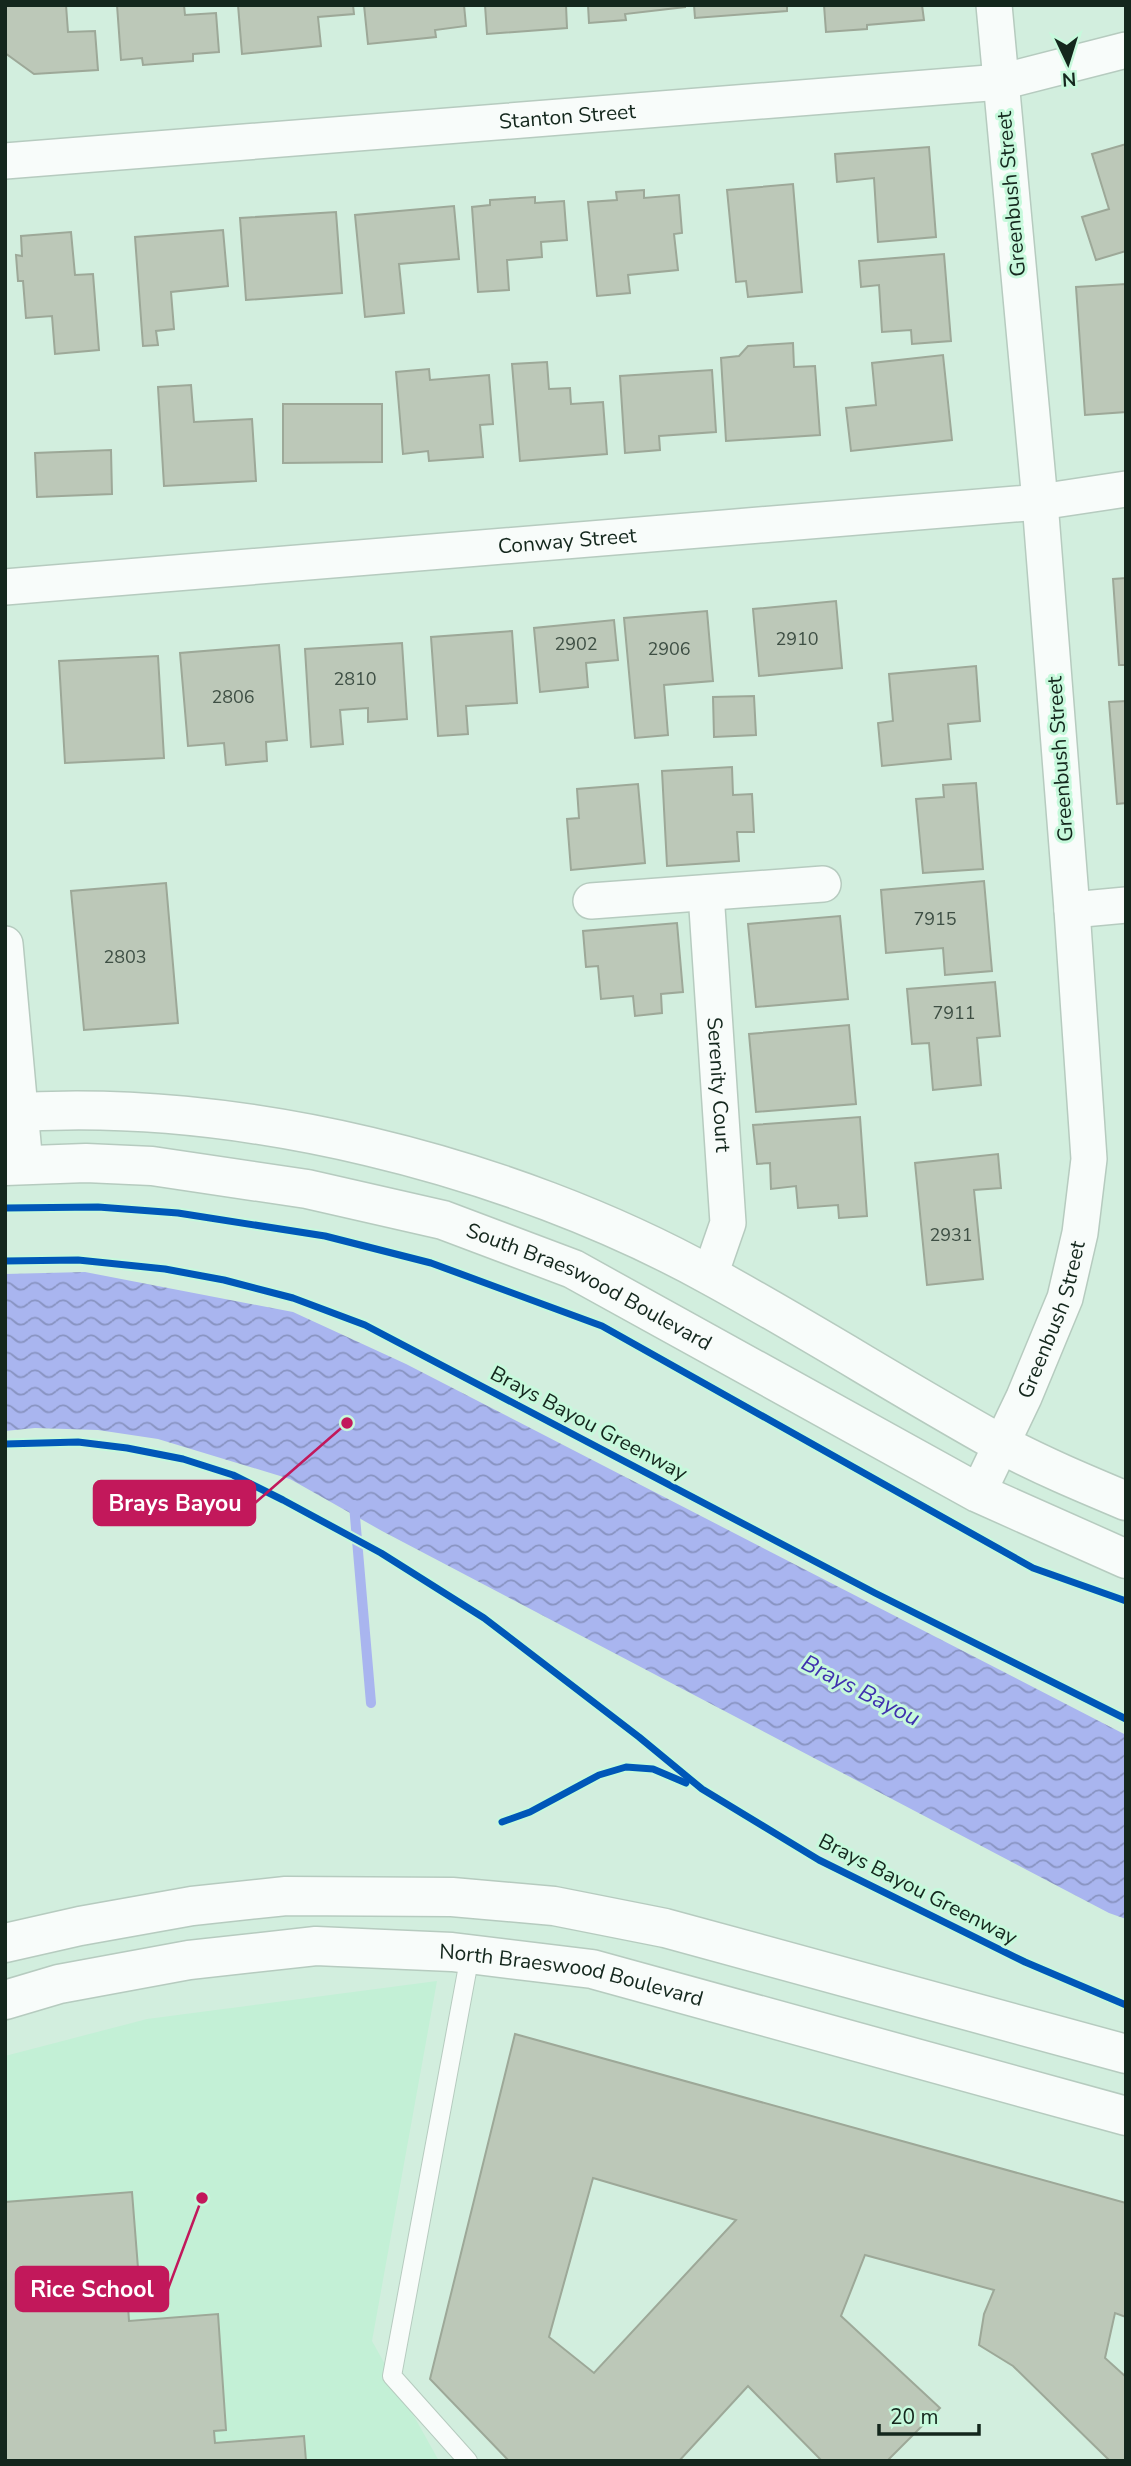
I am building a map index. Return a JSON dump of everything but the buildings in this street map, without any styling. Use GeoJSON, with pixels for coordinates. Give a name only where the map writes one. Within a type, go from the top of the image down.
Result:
{"type":"FeatureCollection","features":[{"type":"Feature","properties":{"kind":"main road"},"geometry":{"type":"LineString","coordinates":[[13,1112],[121,1111],[226,1121],[334,1139],[459,1171],[579,1213],[710,1275],[1001,1444],[1126,1501]]}},
{"type":"Feature","properties":{"kind":"main road","name":"South Braeswood Boulevard"},"geometry":{"type":"LineString","coordinates":[[15,1166],[86,1163],[152,1166],[307,1189],[443,1220],[573,1269],[978,1493],[1126,1559]]}},
{"type":"Feature","properties":{"kind":"main road"},"geometry":{"type":"LineString","coordinates":[[5,1943],[80,1926],[192,1906],[273,1897],[438,1897],[554,1906],[665,1928],[1126,2054]]}},
{"type":"Feature","properties":{"kind":"main road","name":"North Braeswood Boulevard"},"geometry":{"type":"LineString","coordinates":[[5,2000],[59,1984],[189,1960],[303,1948],[470,1955],[592,1969],[1126,2116]]}},
{"type":"Feature","properties":{"kind":"main road"},"geometry":{"type":"LineString","coordinates":[[818,2031],[831,1974]]}},
{"type":"Feature","properties":{"kind":"street","name":"Greenbush Street"},"geometry":{"type":"LineString","coordinates":[[978,1493],[1024,1397],[1065,1298],[1080,1233],[1089,1159],[1040,502],[994,5]]}},
{"type":"Feature","properties":{"kind":"street","name":"Stanton Street"},"geometry":{"type":"LineString","coordinates":[[5,161],[1001,82],[1126,50]]}},
{"type":"Feature","properties":{"kind":"street","name":"Conway Street"},"geometry":{"type":"LineString","coordinates":[[5,587],[1040,502],[1126,489]]}},
{"type":"Feature","properties":{"kind":"street"},"geometry":{"type":"LineString","coordinates":[[591,901],[823,884]]}},
{"type":"Feature","properties":{"kind":"street","name":"Serenity Court"},"geometry":{"type":"LineString","coordinates":[[706,893],[728,1223],[710,1275]]}},
{"type":"Feature","properties":{"kind":"street"},"geometry":{"type":"LineString","coordinates":[[1072,909],[1126,905]]}},
{"type":"Feature","properties":{"kind":"street"},"geometry":{"type":"LineString","coordinates":[[5,944],[15,1166]]}},
{"type":"Feature","properties":{"kind":"lane"},"geometry":{"type":"LineString","coordinates":[[468,2461],[392,2376],[470,1955]]}},
{"type":"Feature","properties":{"kind":"shaded area"},"geometry":{"type":"Polygon","coordinates":[[[437,1981],[372,2341],[439,2461],[5,2461],[5,2056],[147,2019],[437,1981]]]}},
{"type":"Feature","properties":{"kind":"water"},"geometry":{"type":"Polygon","coordinates":[[[85,1272],[293,1312],[406,1364],[1126,1735],[1126,1919],[1109,1913],[382,1531],[290,1479],[158,1439],[98,1430],[35,1428],[5,1431],[5,1274],[85,1272]]]}},
{"type":"Feature","properties":{"kind":"waterway"},"geometry":{"type":"LineString","coordinates":[[354,1505],[371,1703]]}},
{"type":"Feature","properties":{"kind":"cycle path"},"geometry":{"type":"LineString","coordinates":[[5,1208],[98,1207],[178,1213],[325,1236],[431,1263],[602,1326],[1033,1568],[1126,1601]]}},
{"type":"Feature","properties":{"kind":"cycle path","name":"Brays Bayou Greenway"},"geometry":{"type":"LineString","coordinates":[[5,1261],[78,1260],[165,1269],[224,1280],[293,1298],[365,1325],[875,1593],[1126,1719]]}},
{"type":"Feature","properties":{"kind":"cycle path","name":"Brays Bayou Greenway"},"geometry":{"type":"LineString","coordinates":[[5,1444],[78,1442],[183,1459],[233,1475],[283,1500],[381,1553],[484,1618],[702,1789],[819,1860],[1025,1962],[1126,2005]]}},
{"type":"Feature","properties":{"kind":"cycle path"},"geometry":{"type":"LineString","coordinates":[[502,1822],[530,1812],[599,1775],[626,1767],[653,1769],[686,1783]]}},
{"type":"Feature","properties":{"kind":"place","name":"Brays Bayou"},"geometry":{"type":"Point","coordinates":[347,1423]}},
{"type":"Feature","properties":{"kind":"place","name":"Rice School"},"geometry":{"type":"Point","coordinates":[202,2198]}}]}
